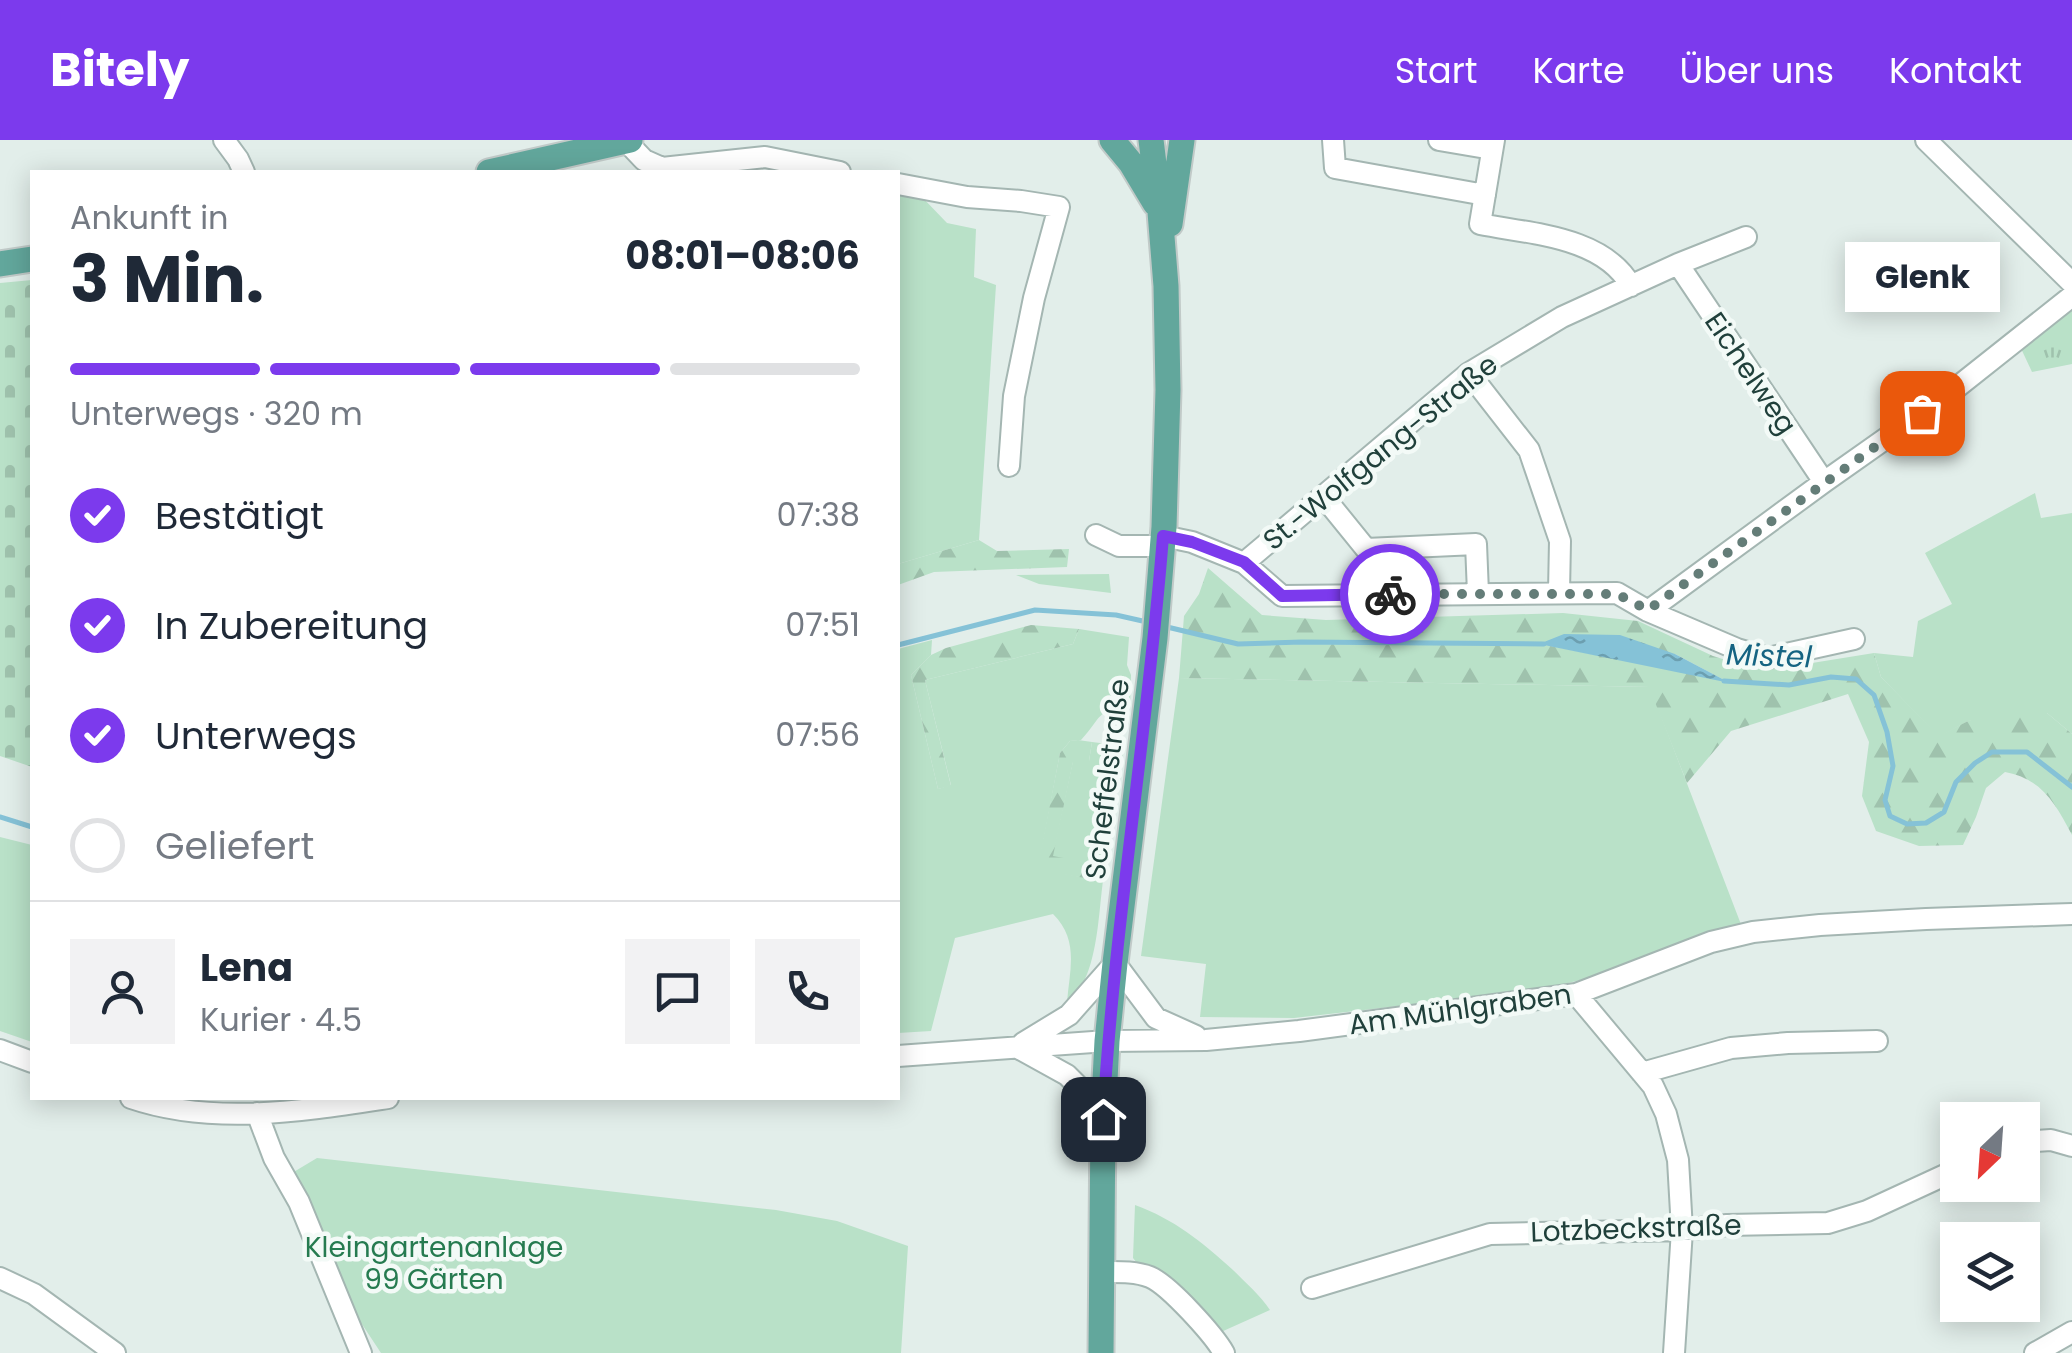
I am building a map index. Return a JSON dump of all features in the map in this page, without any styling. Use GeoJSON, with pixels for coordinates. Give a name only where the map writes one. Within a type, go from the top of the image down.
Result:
{"type":"FeatureCollection","features":[{"type":"Feature","properties":{"kind":"main road"},"geometry":{"type":"LineString","coordinates":[[498,170],[628,140]]}},
{"type":"Feature","properties":{"kind":"main road"},"geometry":{"type":"LineString","coordinates":[[1112,140],[1131,163],[1160,212]]}},
{"type":"Feature","properties":{"kind":"main road","name":"Scheffelstraße"},"geometry":{"type":"LineString","coordinates":[[1101,1353],[1103,1119],[1108,1041],[1114,963],[1155,638],[1162,541],[1168,390],[1164,253],[1151,140]]}},
{"type":"Feature","properties":{"kind":"main road"},"geometry":{"type":"LineString","coordinates":[[1164,253],[1182,140]]}},
{"type":"Feature","properties":{"kind":"main road"},"geometry":{"type":"LineString","coordinates":[[0,264],[30,259]]}},
{"type":"Feature","properties":{"kind":"street"},"geometry":{"type":"LineString","coordinates":[[224,140],[243,170]]}},
{"type":"Feature","properties":{"kind":"street"},"geometry":{"type":"LineString","coordinates":[[628,140],[644,160],[662,168],[764,157],[830,170]]}},
{"type":"Feature","properties":{"kind":"street"},"geometry":{"type":"LineString","coordinates":[[1333,140],[1335,168],[1485,196]]}},
{"type":"Feature","properties":{"kind":"street"},"geometry":{"type":"LineString","coordinates":[[1439,140],[1493,144],[1480,224],[1574,242],[1614,263],[1631,286]]}},
{"type":"Feature","properties":{"kind":"street"},"geometry":{"type":"LineString","coordinates":[[1930,141],[2072,283]]}},
{"type":"Feature","properties":{"kind":"street"},"geometry":{"type":"LineString","coordinates":[[900,184],[967,197],[1059,207],[1034,298],[1014,396],[1009,466]]}},
{"type":"Feature","properties":{"kind":"street","name":"St.-Wolfgang-Straße"},"geometry":{"type":"LineString","coordinates":[[1244,562],[1469,373],[1562,317],[1746,236]]}},
{"type":"Feature","properties":{"kind":"street","name":"Eichelweg"},"geometry":{"type":"LineString","coordinates":[[1678,264],[1824,482]]}},
{"type":"Feature","properties":{"kind":"street"},"geometry":{"type":"LineString","coordinates":[[1648,610],[1946,396],[2072,296]]}},
{"type":"Feature","properties":{"kind":"street"},"geometry":{"type":"LineString","coordinates":[[1469,373],[1529,450],[1560,541],[1559,592]]}},
{"type":"Feature","properties":{"kind":"street"},"geometry":{"type":"LineString","coordinates":[[1323,496],[1366,549],[1476,544],[1478,593]]}},
{"type":"Feature","properties":{"kind":"street"},"geometry":{"type":"LineString","coordinates":[[1096,535],[1119,546],[1192,542],[1244,562],[1282,596],[1617,594],[1737,650],[1768,658],[1854,638]]}},
{"type":"Feature","properties":{"kind":"street","name":"Am Mühlgraben"},"geometry":{"type":"LineString","coordinates":[[900,1056],[1108,1041],[1206,1040],[1298,1031],[1576,994],[1711,942],[1753,932],[1820,924],[2072,914]]}},
{"type":"Feature","properties":{"kind":"street"},"geometry":{"type":"LineString","coordinates":[[1103,1119],[1067,1075],[1017,1047],[1069,1015],[1114,963],[1156,1018],[1206,1040]]}},
{"type":"Feature","properties":{"kind":"street"},"geometry":{"type":"LineString","coordinates":[[1576,994],[1660,1098],[1676,1150],[1682,1230],[1674,1353]]}},
{"type":"Feature","properties":{"kind":"street"},"geometry":{"type":"LineString","coordinates":[[1642,1073],[1731,1048],[1876,1042]]}},
{"type":"Feature","properties":{"kind":"street"},"geometry":{"type":"LineString","coordinates":[[0,1050],[30,1061]]}},
{"type":"Feature","properties":{"kind":"street"},"geometry":{"type":"LineString","coordinates":[[137,1100],[206,1114],[319,1108],[374,1100]]}},
{"type":"Feature","properties":{"kind":"street"},"geometry":{"type":"LineString","coordinates":[[257,1112],[361,1353]]}},
{"type":"Feature","properties":{"kind":"street"},"geometry":{"type":"LineString","coordinates":[[2040,1141],[2072,1146]]}},
{"type":"Feature","properties":{"kind":"street","name":"Lotzbeckstraße"},"geometry":{"type":"LineString","coordinates":[[1312,1288],[1490,1234],[1828,1223],[1867,1212],[1940,1178]]}},
{"type":"Feature","properties":{"kind":"street"},"geometry":{"type":"LineString","coordinates":[[1102,1272],[1138,1274],[1158,1282],[1217,1340],[1224,1353]]}},
{"type":"Feature","properties":{"kind":"street"},"geometry":{"type":"LineString","coordinates":[[0,1278],[34,1294],[115,1353]]}},
{"type":"Feature","properties":{"kind":"street"},"geometry":{"type":"LineString","coordinates":[[2034,1353],[2072,1332]]}},
{"type":"Feature","properties":{"kind":"green space"},"geometry":{"type":"Polygon","coordinates":[[[900,192],[921,196],[947,223],[976,229],[974,277],[996,285],[979,540],[900,563],[900,192]]]}},
{"type":"Feature","properties":{"kind":"green space"},"geometry":{"type":"Polygon","coordinates":[[[30,280],[30,766],[0,756],[0,283],[30,280]]]}},
{"type":"Feature","properties":{"kind":"green space"},"geometry":{"type":"Polygon","coordinates":[[[2072,304],[2072,364],[2032,372],[2017,340],[2072,304]]]}},
{"type":"Feature","properties":{"kind":"green space"},"geometry":{"type":"Polygon","coordinates":[[[2035,493],[2041,518],[2072,513],[2072,734],[2047,713],[1968,721],[1939,737],[1881,677],[1874,653],[1913,657],[1918,621],[1952,604],[1925,553],[2035,493]]]}},
{"type":"Feature","properties":{"kind":"green space"},"geometry":{"type":"Polygon","coordinates":[[[979,540],[997,551],[1069,549],[1067,567],[934,572],[900,584],[900,563],[979,540]]]}},
{"type":"Feature","properties":{"kind":"green space"},"geometry":{"type":"Polygon","coordinates":[[[1208,568],[1262,615],[1326,620],[1563,613],[1638,621],[1713,656],[1745,666],[1775,669],[1874,653],[1881,677],[1939,736],[1968,721],[2009,709],[2047,713],[2072,734],[2072,835],[2038,787],[2005,772],[1986,788],[1963,845],[1919,846],[1876,831],[1862,796],[1869,742],[1848,694],[1731,731],[1687,783],[1649,687],[1179,678],[1184,616],[1199,594],[1208,568]],[[1541,644],[1726,681],[1675,654],[1541,644]]]}},
{"type":"Feature","properties":{"kind":"green space"},"geometry":{"type":"Polygon","coordinates":[[[1109,574],[1111,593],[1039,584],[1016,575],[1109,574]]]}},
{"type":"Feature","properties":{"kind":"green space"},"geometry":{"type":"Polygon","coordinates":[[[1031,625],[1079,629],[1073,644],[925,680],[951,786],[938,789],[911,675],[931,655],[946,648],[1031,625]]]}},
{"type":"Feature","properties":{"kind":"green space"},"geometry":{"type":"Polygon","coordinates":[[[1079,629],[1129,637],[1127,665],[1131,675],[1130,705],[1104,713],[1081,740],[1070,741],[1060,753],[1038,869],[1103,881],[1095,947],[1085,979],[1067,1002],[1070,944],[1053,914],[955,938],[931,1031],[900,1033],[900,648],[932,640],[931,655],[911,675],[938,789],[951,785],[925,680],[1073,644],[1079,629]]]}},
{"type":"Feature","properties":{"kind":"green space"},"geometry":{"type":"Polygon","coordinates":[[[1179,678],[1650,687],[1742,927],[1601,975],[1539,990],[1294,1018],[1200,1017],[1206,964],[1141,956],[1179,678]]]}},
{"type":"Feature","properties":{"kind":"green space"},"geometry":{"type":"Polygon","coordinates":[[[1070,741],[1092,742],[1089,761],[1073,762],[1053,856],[1106,866],[1103,881],[1037,870],[1060,753],[1070,741]]]}},
{"type":"Feature","properties":{"kind":"green space"},"geometry":{"type":"Polygon","coordinates":[[[1092,742],[1124,746],[1106,866],[1052,857],[1073,761],[1089,761],[1092,742]]]}},
{"type":"Feature","properties":{"kind":"green space"},"geometry":{"type":"Polygon","coordinates":[[[0,837],[30,844],[30,1041],[0,1031],[0,837]]]}},
{"type":"Feature","properties":{"kind":"green space","name":"Kleingartenanlage 99 Gärten"},"geometry":{"type":"Polygon","coordinates":[[[317,1158],[776,1210],[837,1221],[908,1246],[901,1353],[381,1353],[348,1303],[323,1234],[292,1173],[317,1158]]]}},
{"type":"Feature","properties":{"kind":"green space"},"geometry":{"type":"Polygon","coordinates":[[[1135,1205],[1175,1224],[1199,1241],[1270,1310],[1221,1332],[1133,1258],[1135,1205]]]}},
{"type":"Feature","properties":{"kind":"water"},"geometry":{"type":"Polygon","coordinates":[[[1564,634],[1620,635],[1675,654],[1730,683],[1539,644],[1564,634]]]}},
{"type":"Feature","properties":{"kind":"waterway","name":"Mistel"},"geometry":{"type":"LineString","coordinates":[[900,644],[1035,610],[1116,615],[1147,622]]}},
{"type":"Feature","properties":{"kind":"waterway","name":"Mistel"},"geometry":{"type":"LineString","coordinates":[[1163,626],[1238,644],[1544,644]]}},
{"type":"Feature","properties":{"kind":"waterway","name":"Mistel"},"geometry":{"type":"LineString","coordinates":[[1724,681],[1789,685],[1831,677],[1856,679],[1874,695],[1887,732],[1893,766],[1885,800],[1890,816],[1907,824],[1926,823],[1944,812],[1956,782],[1992,752],[2027,752],[2072,787]]}},
{"type":"Feature","properties":{"kind":"waterway","name":"Mistel"},"geometry":{"type":"LineString","coordinates":[[0,817],[30,826]]}},
{"type":"Feature","properties":{"kind":"way so far"},"geometry":{"type":"LineString","coordinates":[[1390,594],[1617,594],[1648,610],[1922,413]]}},
{"type":"Feature","properties":{"kind":"place","name":"Glenk"},"geometry":{"type":"Point","coordinates":[1922,413]}},
{"type":"Feature","properties":{"kind":"route"},"geometry":{"type":"LineString","coordinates":[[1103,1119],[1114,963],[1155,638],[1163,536],[1192,542],[1244,562],[1282,596],[1390,594]]}}]}
